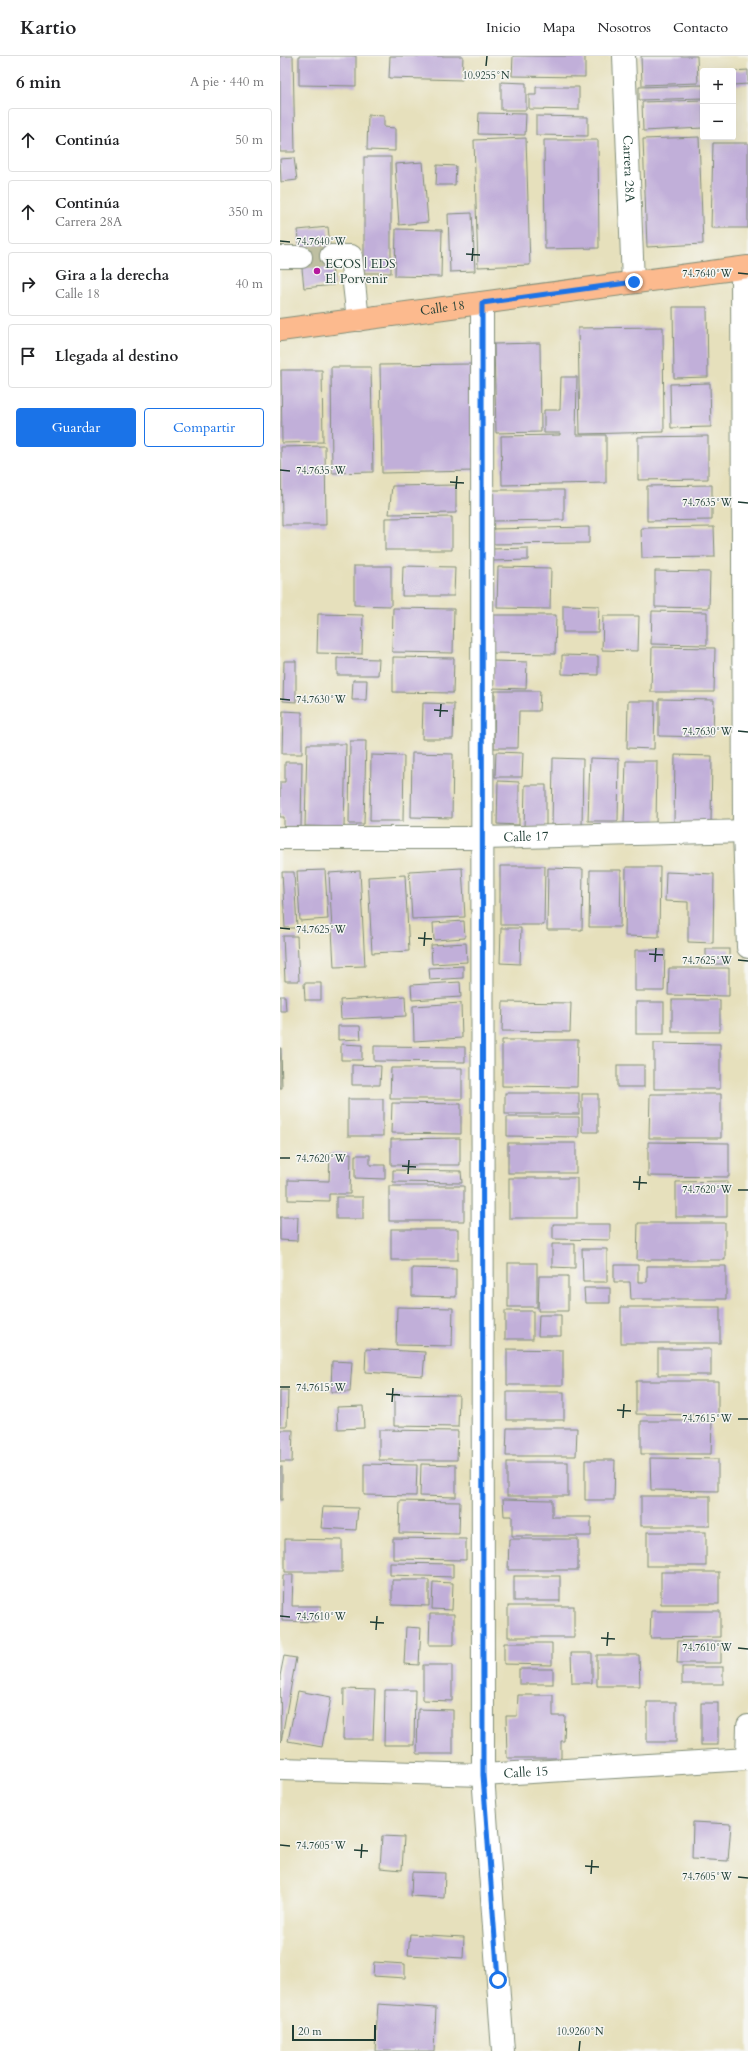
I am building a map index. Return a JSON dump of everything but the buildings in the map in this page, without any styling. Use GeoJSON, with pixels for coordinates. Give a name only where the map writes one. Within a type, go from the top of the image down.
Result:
{"type":"FeatureCollection","features":[{"type":"Feature","properties":{"kind":"main road","name":"Calle 18"},"geometry":{"type":"LineString","coordinates":[[280,330],[745,267]]}},
{"type":"Feature","properties":{"kind":"street","name":"Carrera 28A"},"geometry":{"type":"LineString","coordinates":[[624,56],[634,282]]}},
{"type":"Feature","properties":{"kind":"street"},"geometry":{"type":"LineString","coordinates":[[331,256],[351,256],[358,320]]}},
{"type":"Feature","properties":{"kind":"street"},"geometry":{"type":"LineString","coordinates":[[745,267],[746,831],[748,948]]}},
{"type":"Feature","properties":{"kind":"street"},"geometry":{"type":"LineString","coordinates":[[482,303],[483,1775],[503,2051]]}},
{"type":"Feature","properties":{"kind":"street","name":"Calle 17"},"geometry":{"type":"LineString","coordinates":[[280,838],[482,838],[746,831]]}},
{"type":"Feature","properties":{"kind":"street"},"geometry":{"type":"LineString","coordinates":[[748,1726],[748,1759]]}},
{"type":"Feature","properties":{"kind":"street","name":"Calle 15"},"geometry":{"type":"LineString","coordinates":[[280,1769],[483,1775],[748,1759]]}},
{"type":"Feature","properties":{"kind":"tunnel"},"geometry":{"type":"LineString","coordinates":[[301,257],[331,256]]}},
{"type":"Feature","properties":{"kind":"place","name":"ECOS | EDS El Porvenir"},"geometry":{"type":"Point","coordinates":[317,271]}},
{"type":"Feature","properties":{"kind":"route"},"geometry":{"type":"LineString","coordinates":[[498,1980],[483,1775],[482,303],[634,282]]}}]}
